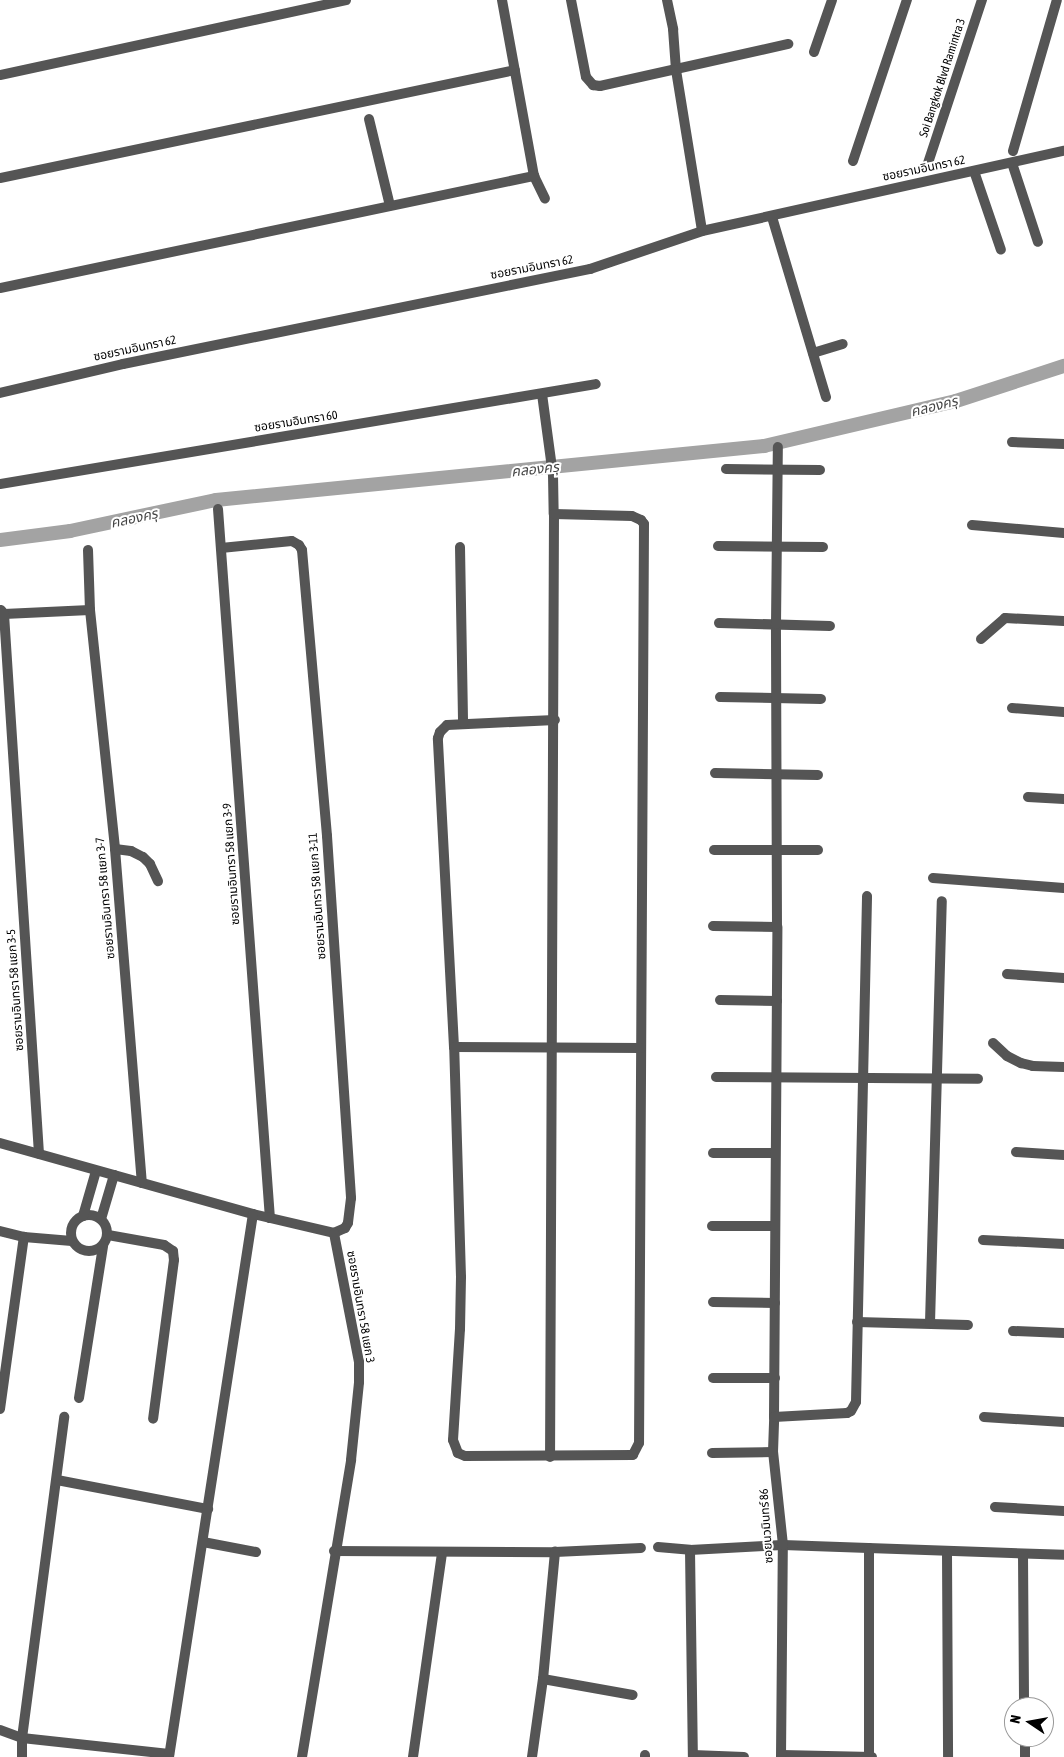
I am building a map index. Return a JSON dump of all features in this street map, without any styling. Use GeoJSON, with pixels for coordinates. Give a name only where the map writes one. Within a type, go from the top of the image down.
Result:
{"type":"FeatureCollection","features":[{"type":"Feature","properties":{"kind":"street"},"geometry":{"type":"LineString","coordinates":[[0,75],[346,0]]}},
{"type":"Feature","properties":{"kind":"street"},"geometry":{"type":"LineString","coordinates":[[502,0],[534,176],[545,199]]}},
{"type":"Feature","properties":{"kind":"street"},"geometry":{"type":"LineString","coordinates":[[571,0],[586,77],[590,84],[600,86],[788,44]]}},
{"type":"Feature","properties":{"kind":"street"},"geometry":{"type":"LineString","coordinates":[[667,0],[673,30],[676,70],[702,232]]}},
{"type":"Feature","properties":{"kind":"street"},"geometry":{"type":"LineString","coordinates":[[814,52],[832,0]]}},
{"type":"Feature","properties":{"kind":"street"},"geometry":{"type":"LineString","coordinates":[[853,161],[907,0]]}},
{"type":"Feature","properties":{"kind":"street","name":"Soi Bangkok Blvd Ramintra 3"},"geometry":{"type":"LineString","coordinates":[[928,163],[982,0]]}},
{"type":"Feature","properties":{"kind":"street"},"geometry":{"type":"LineString","coordinates":[[1012,151],[1057,0]]}},
{"type":"Feature","properties":{"kind":"street"},"geometry":{"type":"LineString","coordinates":[[0,178],[515,70]]}},
{"type":"Feature","properties":{"kind":"street"},"geometry":{"type":"LineString","coordinates":[[369,119],[390,206]]}},
{"type":"Feature","properties":{"kind":"street","name":"ซอยรามอินทรา 62"},"geometry":{"type":"LineString","coordinates":[[0,394],[123,364],[580,271],[702,232],[1064,151]]}},
{"type":"Feature","properties":{"kind":"street"},"geometry":{"type":"LineString","coordinates":[[1012,163],[1038,242]]}},
{"type":"Feature","properties":{"kind":"street"},"geometry":{"type":"LineString","coordinates":[[974,171],[1001,250]]}},
{"type":"Feature","properties":{"kind":"street"},"geometry":{"type":"LineString","coordinates":[[0,288],[534,176]]}},
{"type":"Feature","properties":{"kind":"street"},"geometry":{"type":"LineString","coordinates":[[772,217],[826,397]]}},
{"type":"Feature","properties":{"kind":"street"},"geometry":{"type":"LineString","coordinates":[[813,352],[843,344]]}},
{"type":"Feature","properties":{"kind":"street","name":"ซอยรามอินทรา 60"},"geometry":{"type":"LineString","coordinates":[[0,484],[596,384]]}},
{"type":"Feature","properties":{"kind":"street"},"geometry":{"type":"LineString","coordinates":[[542,394],[553,475],[554,514],[555,720],[550,1457]]}},
{"type":"Feature","properties":{"kind":"street"},"geometry":{"type":"LineString","coordinates":[[1012,442],[1064,444]]}},
{"type":"Feature","properties":{"kind":"street","name":"ซอยนวมินทร์ 86"},"geometry":{"type":"LineString","coordinates":[[778,447],[776,624],[777,1001],[774,1226],[776,1303],[773,1452],[783,1545],[782,1756]]}},
{"type":"Feature","properties":{"kind":"street"},"geometry":{"type":"LineString","coordinates":[[726,468],[820,470]]}},
{"type":"Feature","properties":{"kind":"street","name":"ซอยรามอินทรา 58 แยก 3-9"},"geometry":{"type":"LineString","coordinates":[[218,509],[270,1218]]}},
{"type":"Feature","properties":{"kind":"street"},"geometry":{"type":"LineString","coordinates":[[554,514],[632,516],[641,520],[644,524],[640,1443],[633,1455],[550,1457],[465,1456],[458,1454],[454,1448],[453,1440],[460,1329],[461,1277],[454,1047],[438,738],[440,732],[447,725],[555,720]]}},
{"type":"Feature","properties":{"kind":"street"},"geometry":{"type":"LineString","coordinates":[[972,525],[1064,532]]}},
{"type":"Feature","properties":{"kind":"street","name":"ซอยรามอินทรา 58 แยก 3-11"},"geometry":{"type":"LineString","coordinates":[[221,548],[292,541],[299,545],[302,550],[326,836],[350,1198],[348,1223],[345,1228],[334,1233]]}},
{"type":"Feature","properties":{"kind":"street"},"geometry":{"type":"LineString","coordinates":[[718,546],[824,547]]}},
{"type":"Feature","properties":{"kind":"street"},"geometry":{"type":"LineString","coordinates":[[460,547],[463,723]]}},
{"type":"Feature","properties":{"kind":"street","name":"ซอยรามอินทรา 58 แยก 3-7"},"geometry":{"type":"LineString","coordinates":[[88,550],[90,610],[114,849],[142,1183]]}},
{"type":"Feature","properties":{"kind":"street"},"geometry":{"type":"LineString","coordinates":[[2,612],[90,610]]}},
{"type":"Feature","properties":{"kind":"street","name":"ซอยรามอินทรา 58 แยก 3-5"},"geometry":{"type":"LineString","coordinates":[[2,612],[39,1154]]}},
{"type":"Feature","properties":{"kind":"street"},"geometry":{"type":"LineString","coordinates":[[981,638],[1005,618],[1064,621]]}},
{"type":"Feature","properties":{"kind":"street"},"geometry":{"type":"LineString","coordinates":[[719,623],[830,626]]}},
{"type":"Feature","properties":{"kind":"street"},"geometry":{"type":"LineString","coordinates":[[720,697],[821,699]]}},
{"type":"Feature","properties":{"kind":"street"},"geometry":{"type":"LineString","coordinates":[[1012,708],[1064,712]]}},
{"type":"Feature","properties":{"kind":"street"},"geometry":{"type":"LineString","coordinates":[[715,773],[818,776]]}},
{"type":"Feature","properties":{"kind":"street"},"geometry":{"type":"LineString","coordinates":[[1028,797],[1064,799]]}},
{"type":"Feature","properties":{"kind":"street"},"geometry":{"type":"LineString","coordinates":[[114,849],[131,851],[143,857],[150,864],[158,881]]}},
{"type":"Feature","properties":{"kind":"street"},"geometry":{"type":"LineString","coordinates":[[714,850],[818,850]]}},
{"type":"Feature","properties":{"kind":"street"},"geometry":{"type":"LineString","coordinates":[[934,878],[1064,888]]}},
{"type":"Feature","properties":{"kind":"street"},"geometry":{"type":"LineString","coordinates":[[774,1417],[847,1413],[854,1407],[856,1396],[867,896]]}},
{"type":"Feature","properties":{"kind":"street"},"geometry":{"type":"LineString","coordinates":[[930,1323],[939,1078],[942,901]]}},
{"type":"Feature","properties":{"kind":"street"},"geometry":{"type":"LineString","coordinates":[[713,926],[777,927]]}},
{"type":"Feature","properties":{"kind":"street"},"geometry":{"type":"LineString","coordinates":[[1007,974],[1064,978]]}},
{"type":"Feature","properties":{"kind":"street"},"geometry":{"type":"LineString","coordinates":[[720,1000],[777,1001]]}},
{"type":"Feature","properties":{"kind":"street"},"geometry":{"type":"LineString","coordinates":[[993,1043],[1007,1056],[1021,1063],[1033,1066],[1064,1067]]}},
{"type":"Feature","properties":{"kind":"street"},"geometry":{"type":"LineString","coordinates":[[454,1047],[553,1046],[641,1048]]}},
{"type":"Feature","properties":{"kind":"street"},"geometry":{"type":"LineString","coordinates":[[716,1077],[978,1079]]}},
{"type":"Feature","properties":{"kind":"street"},"geometry":{"type":"LineString","coordinates":[[0,1143],[253,1214],[334,1233]]}},
{"type":"Feature","properties":{"kind":"street"},"geometry":{"type":"LineString","coordinates":[[1016,1152],[1064,1155]]}},
{"type":"Feature","properties":{"kind":"street"},"geometry":{"type":"LineString","coordinates":[[713,1153],[775,1153]]}},
{"type":"Feature","properties":{"kind":"street"},"geometry":{"type":"LineString","coordinates":[[83,1216],[96,1170]]}},
{"type":"Feature","properties":{"kind":"street"},"geometry":{"type":"LineString","coordinates":[[101,1218],[114,1175]]}},
{"type":"Feature","properties":{"kind":"street"},"geometry":{"type":"LineString","coordinates":[[0,1730],[22,1738],[169,1756],[253,1214]]}},
{"type":"Feature","properties":{"kind":"street"},"geometry":{"type":"LineString","coordinates":[[79,1398],[103,1246],[108,1235],[105,1223],[101,1218],[92,1215],[83,1216],[74,1223],[71,1229],[72,1240],[76,1246],[86,1252],[92,1252],[103,1246]]}},
{"type":"Feature","properties":{"kind":"street"},"geometry":{"type":"LineString","coordinates":[[712,1226],[774,1226]]}},
{"type":"Feature","properties":{"kind":"street"},"geometry":{"type":"LineString","coordinates":[[0,1232],[24,1237],[72,1240]]}},
{"type":"Feature","properties":{"kind":"street","name":"ซอยรามอินทรา 58 แยก 3"},"geometry":{"type":"LineString","coordinates":[[302,1757],[334,1551],[351,1460],[359,1362],[334,1233]]}},
{"type":"Feature","properties":{"kind":"street"},"geometry":{"type":"LineString","coordinates":[[108,1235],[164,1245],[173,1251],[174,1260],[153,1419]]}},
{"type":"Feature","properties":{"kind":"street"},"geometry":{"type":"LineString","coordinates":[[0,1409],[24,1237]]}},
{"type":"Feature","properties":{"kind":"street"},"geometry":{"type":"LineString","coordinates":[[983,1240],[1064,1244]]}},
{"type":"Feature","properties":{"kind":"street"},"geometry":{"type":"LineString","coordinates":[[713,1302],[776,1303]]}},
{"type":"Feature","properties":{"kind":"street"},"geometry":{"type":"LineString","coordinates":[[857,1322],[968,1325]]}},
{"type":"Feature","properties":{"kind":"street"},"geometry":{"type":"LineString","coordinates":[[1013,1331],[1064,1333]]}},
{"type":"Feature","properties":{"kind":"street"},"geometry":{"type":"LineString","coordinates":[[713,1378],[775,1378]]}},
{"type":"Feature","properties":{"kind":"street"},"geometry":{"type":"LineString","coordinates":[[22,1757],[22,1738],[64,1417]]}},
{"type":"Feature","properties":{"kind":"street"},"geometry":{"type":"LineString","coordinates":[[984,1417],[1064,1422]]}},
{"type":"Feature","properties":{"kind":"street"},"geometry":{"type":"LineString","coordinates":[[712,1453],[773,1452]]}},
{"type":"Feature","properties":{"kind":"street"},"geometry":{"type":"LineString","coordinates":[[56,1480],[208,1509]]}},
{"type":"Feature","properties":{"kind":"street"},"geometry":{"type":"LineString","coordinates":[[995,1507],[1064,1511]]}},
{"type":"Feature","properties":{"kind":"street"},"geometry":{"type":"LineString","coordinates":[[203,1542],[256,1552]]}},
{"type":"Feature","properties":{"kind":"street"},"geometry":{"type":"LineString","coordinates":[[658,1547],[690,1550],[783,1545],[947,1553],[1064,1555]]}},
{"type":"Feature","properties":{"kind":"street"},"geometry":{"type":"LineString","coordinates":[[334,1551],[555,1552],[641,1548]]}},
{"type":"Feature","properties":{"kind":"street"},"geometry":{"type":"LineString","coordinates":[[782,1756],[870,1757],[869,1548]]}},
{"type":"Feature","properties":{"kind":"street"},"geometry":{"type":"LineString","coordinates":[[690,1550],[693,1756],[744,1757]]}},
{"type":"Feature","properties":{"kind":"street"},"geometry":{"type":"LineString","coordinates":[[413,1757],[442,1552]]}},
{"type":"Feature","properties":{"kind":"street"},"geometry":{"type":"LineString","coordinates":[[532,1757],[544,1679],[555,1552]]}},
{"type":"Feature","properties":{"kind":"street"},"geometry":{"type":"LineString","coordinates":[[947,1553],[948,1757]]}},
{"type":"Feature","properties":{"kind":"street"},"geometry":{"type":"LineString","coordinates":[[1023,1555],[1024,1697]]}},
{"type":"Feature","properties":{"kind":"street"},"geometry":{"type":"LineString","coordinates":[[544,1679],[633,1694]]}},
{"type":"Feature","properties":{"kind":"waterway","name":"คลองครุ"},"geometry":{"type":"LineString","coordinates":[[0,540],[70,531],[216,500],[764,446],[956,401],[1064,366]]}}]}
